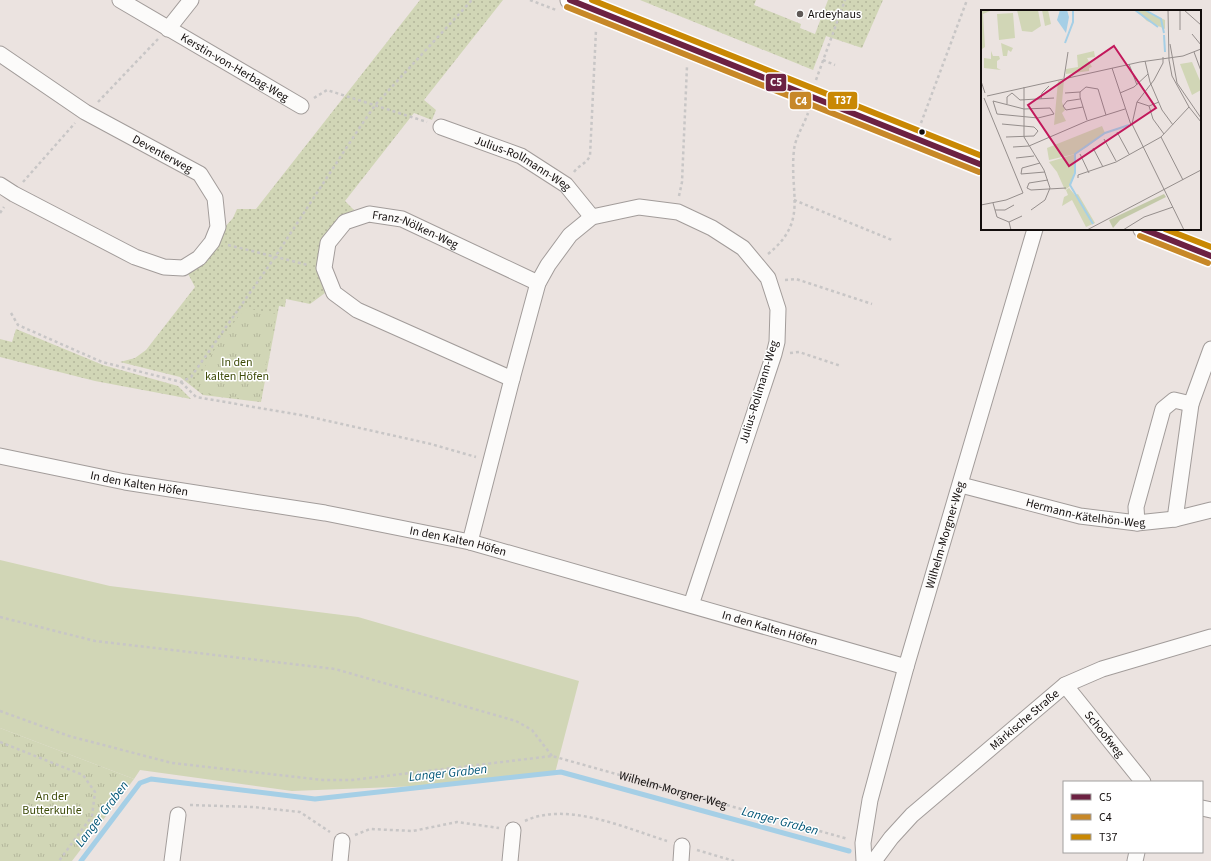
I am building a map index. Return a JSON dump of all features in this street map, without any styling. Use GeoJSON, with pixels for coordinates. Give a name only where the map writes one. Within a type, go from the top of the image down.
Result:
{"type":"FeatureCollection","features":[{"type":"Feature","properties":{"kind":"street","name":"Kerstin-von-Herbag-Weg"},"geometry":{"type":"LineString","coordinates":[[120,0],[301,106]]}},
{"type":"Feature","properties":{"kind":"street","name":"Kerstin-von-Herbag-Weg"},"geometry":{"type":"LineString","coordinates":[[168,29],[191,0]]}},
{"type":"Feature","properties":{"kind":"street"},"geometry":{"type":"LineString","coordinates":[[570,0],[981,165]]}},
{"type":"Feature","properties":{"kind":"street","name":"Deventerweg"},"geometry":{"type":"LineString","coordinates":[[0,54],[86,112],[200,174],[215,198],[218,227],[212,242],[199,258],[183,268],[164,267],[135,257],[14,194],[0,184]]}},
{"type":"Feature","properties":{"kind":"street","name":"Julius-Rollmann-Weg"},"geometry":{"type":"LineString","coordinates":[[441,127],[522,156],[566,185],[592,217]]}},
{"type":"Feature","properties":{"kind":"street","name":"Julius-Rollmann-Weg"},"geometry":{"type":"LineString","coordinates":[[470,542],[538,283],[548,265],[570,235],[592,217],[639,207],[675,212],[712,228],[743,248],[769,281],[778,309],[777,342],[774,354],[691,605]]}},
{"type":"Feature","properties":{"kind":"street","name":"Franz-Nölken-Weg"},"geometry":{"type":"LineString","coordinates":[[324,268],[328,243],[345,222],[368,214],[402,219],[538,283]]}},
{"type":"Feature","properties":{"kind":"street","name":"Wilhelm-Morgner-Weg"},"geometry":{"type":"LineString","coordinates":[[864,861],[863,843],[870,800],[906,667],[961,485],[1035,230]]}},
{"type":"Feature","properties":{"kind":"street"},"geometry":{"type":"LineString","coordinates":[[1146,230],[1211,256]]}},
{"type":"Feature","properties":{"kind":"street"},"geometry":{"type":"LineString","coordinates":[[324,268],[334,293],[357,310],[512,379]]}},
{"type":"Feature","properties":{"kind":"street"},"geometry":{"type":"LineString","coordinates":[[1175,519],[1191,404],[1211,349]]}},
{"type":"Feature","properties":{"kind":"street"},"geometry":{"type":"LineString","coordinates":[[1137,523],[1136,507],[1163,409],[1174,400],[1191,404]]}},
{"type":"Feature","properties":{"kind":"street","name":"In den Kalten Höfen"},"geometry":{"type":"LineString","coordinates":[[0,456],[125,482],[325,513],[470,542],[906,667]]}},
{"type":"Feature","properties":{"kind":"street","name":"Hermann-Kätelhön-Weg"},"geometry":{"type":"LineString","coordinates":[[961,485],[1080,516],[1137,523],[1175,519],[1211,510]]}},
{"type":"Feature","properties":{"kind":"street","name":"Märkische Straße"},"geometry":{"type":"LineString","coordinates":[[874,861],[891,838],[912,815],[1065,685],[1102,669],[1211,637]]}},
{"type":"Feature","properties":{"kind":"street","name":"Schoofweg"},"geometry":{"type":"LineString","coordinates":[[1065,685],[1142,781]]}},
{"type":"Feature","properties":{"kind":"street"},"geometry":{"type":"LineString","coordinates":[[172,861],[178,815]]}},
{"type":"Feature","properties":{"kind":"street"},"geometry":{"type":"LineString","coordinates":[[510,861],[513,830]]}},
{"type":"Feature","properties":{"kind":"street"},"geometry":{"type":"LineString","coordinates":[[340,861],[342,841]]}},
{"type":"Feature","properties":{"kind":"street"},"geometry":{"type":"LineString","coordinates":[[681,861],[682,846]]}},
{"type":"Feature","properties":{"kind":"path"},"geometry":{"type":"LineString","coordinates":[[182,382],[191,377],[274,257],[376,104],[472,0]]}},
{"type":"Feature","properties":{"kind":"path"},"geometry":{"type":"LineString","coordinates":[[756,264],[782,243],[791,229],[794,215],[794,149],[823,60],[845,0]]}},
{"type":"Feature","properties":{"kind":"path"},"geometry":{"type":"LineString","coordinates":[[915,138],[968,0]]}},
{"type":"Feature","properties":{"kind":"path"},"geometry":{"type":"LineString","coordinates":[[566,185],[578,167],[586,163],[590,156],[595,32],[602,12]]}},
{"type":"Feature","properties":{"kind":"path"},"geometry":{"type":"LineString","coordinates":[[675,212],[682,182],[687,62],[690,48]]}},
{"type":"Feature","properties":{"kind":"path"},"geometry":{"type":"LineString","coordinates":[[823,60],[835,65]]}},
{"type":"Feature","properties":{"kind":"path"},"geometry":{"type":"LineString","coordinates":[[301,106],[327,90],[376,104],[441,127]]}},
{"type":"Feature","properties":{"kind":"path"},"geometry":{"type":"LineString","coordinates":[[794,200],[892,240]]}},
{"type":"Feature","properties":{"kind":"path"},"geometry":{"type":"LineString","coordinates":[[212,242],[258,251],[274,257],[324,268]]}},
{"type":"Feature","properties":{"kind":"path"},"geometry":{"type":"LineString","coordinates":[[769,281],[796,279],[872,304]]}},
{"type":"Feature","properties":{"kind":"path"},"geometry":{"type":"LineString","coordinates":[[11,313],[18,325],[102,362],[182,382],[196,397],[306,416],[431,444],[491,461]]}},
{"type":"Feature","properties":{"kind":"path"},"geometry":{"type":"LineString","coordinates":[[774,354],[799,352],[841,366]]}},
{"type":"Feature","properties":{"kind":"path"},"geometry":{"type":"LineString","coordinates":[[0,617],[95,641],[335,669],[516,721],[532,730],[552,756]]}},
{"type":"Feature","properties":{"kind":"path"},"geometry":{"type":"LineString","coordinates":[[0,711],[69,736],[172,763],[323,780],[352,780],[552,756]]}},
{"type":"Feature","properties":{"kind":"path"},"geometry":{"type":"LineString","coordinates":[[0,742],[83,775],[95,792],[92,816],[59,861]]}},
{"type":"Feature","properties":{"kind":"path","name":"Wilhelm-Morgner-Weg"},"geometry":{"type":"LineString","coordinates":[[552,756],[863,843]]}},
{"type":"Feature","properties":{"kind":"path"},"geometry":{"type":"LineString","coordinates":[[178,815],[185,806],[196,804],[227,807],[253,806],[300,812],[342,841],[370,829],[413,831],[457,822],[513,830],[526,820],[543,815],[564,813],[589,817],[734,861]]}},
{"type":"Feature","properties":{"kind":"green space"},"geometry":{"type":"Polygon","coordinates":[[[420,0],[503,0],[424,100],[436,110],[432,120],[414,113],[345,201],[354,210],[336,222],[318,271],[325,293],[310,304],[286,299],[285,307],[279,306],[261,402],[203,395],[180,377],[120,362],[135,358],[146,350],[195,287],[186,270],[233,218],[237,209],[256,209],[420,0]]]}},
{"type":"Feature","properties":{"kind":"green space"},"geometry":{"type":"Polygon","coordinates":[[[640,0],[756,0],[754,5],[801,24],[800,28],[815,34],[828,0],[883,0],[862,48],[826,36],[813,70],[640,0]]]}},
{"type":"Feature","properties":{"kind":"green space","name":"In den kalten Höfen"},"geometry":{"type":"Polygon","coordinates":[[[245,308],[276,314],[259,401],[203,393],[198,388],[205,367],[217,346],[245,308]]]}},
{"type":"Feature","properties":{"kind":"green space"},"geometry":{"type":"Polygon","coordinates":[[[16,329],[103,365],[178,386],[191,399],[95,381],[0,357],[0,339],[12,342],[16,329]]]}},
{"type":"Feature","properties":{"kind":"green space"},"geometry":{"type":"Polygon","coordinates":[[[0,560],[110,586],[358,617],[579,681],[555,773],[445,785],[292,791],[140,770],[134,779],[0,728],[0,560]]]}},
{"type":"Feature","properties":{"kind":"green space","name":"An der Butterkuhle"},"geometry":{"type":"Polygon","coordinates":[[[0,728],[134,779],[72,861],[0,861],[0,728]]]}},
{"type":"Feature","properties":{"kind":"waterway","name":"Langer Graben"},"geometry":{"type":"LineString","coordinates":[[81,861],[140,783],[151,779],[315,799],[561,772],[849,851]]}},
{"type":"Feature","properties":{"kind":"transit line","name":"C5"},"geometry":{"type":"LineString","coordinates":[[570,0],[981,165]]}},
{"type":"Feature","properties":{"kind":"transit line","name":"T37"},"geometry":{"type":"LineString","coordinates":[[592,0],[981,156]]}},
{"type":"Feature","properties":{"kind":"transit line","name":"C4"},"geometry":{"type":"LineString","coordinates":[[567,7],[979,172]]}},
{"type":"Feature","properties":{"kind":"transit line","name":"C5"},"geometry":{"type":"LineString","coordinates":[[1146,230],[1211,256]]}},
{"type":"Feature","properties":{"kind":"transit line","name":"T37"},"geometry":{"type":"LineString","coordinates":[[1168,230],[1211,247]]}},
{"type":"Feature","properties":{"kind":"transit line","name":"C4"},"geometry":{"type":"LineString","coordinates":[[1140,236],[1208,263]]}},
{"type":"Feature","properties":{"kind":"place","name":"Ardeyhaus"},"geometry":{"type":"Point","coordinates":[800,14]}}]}
